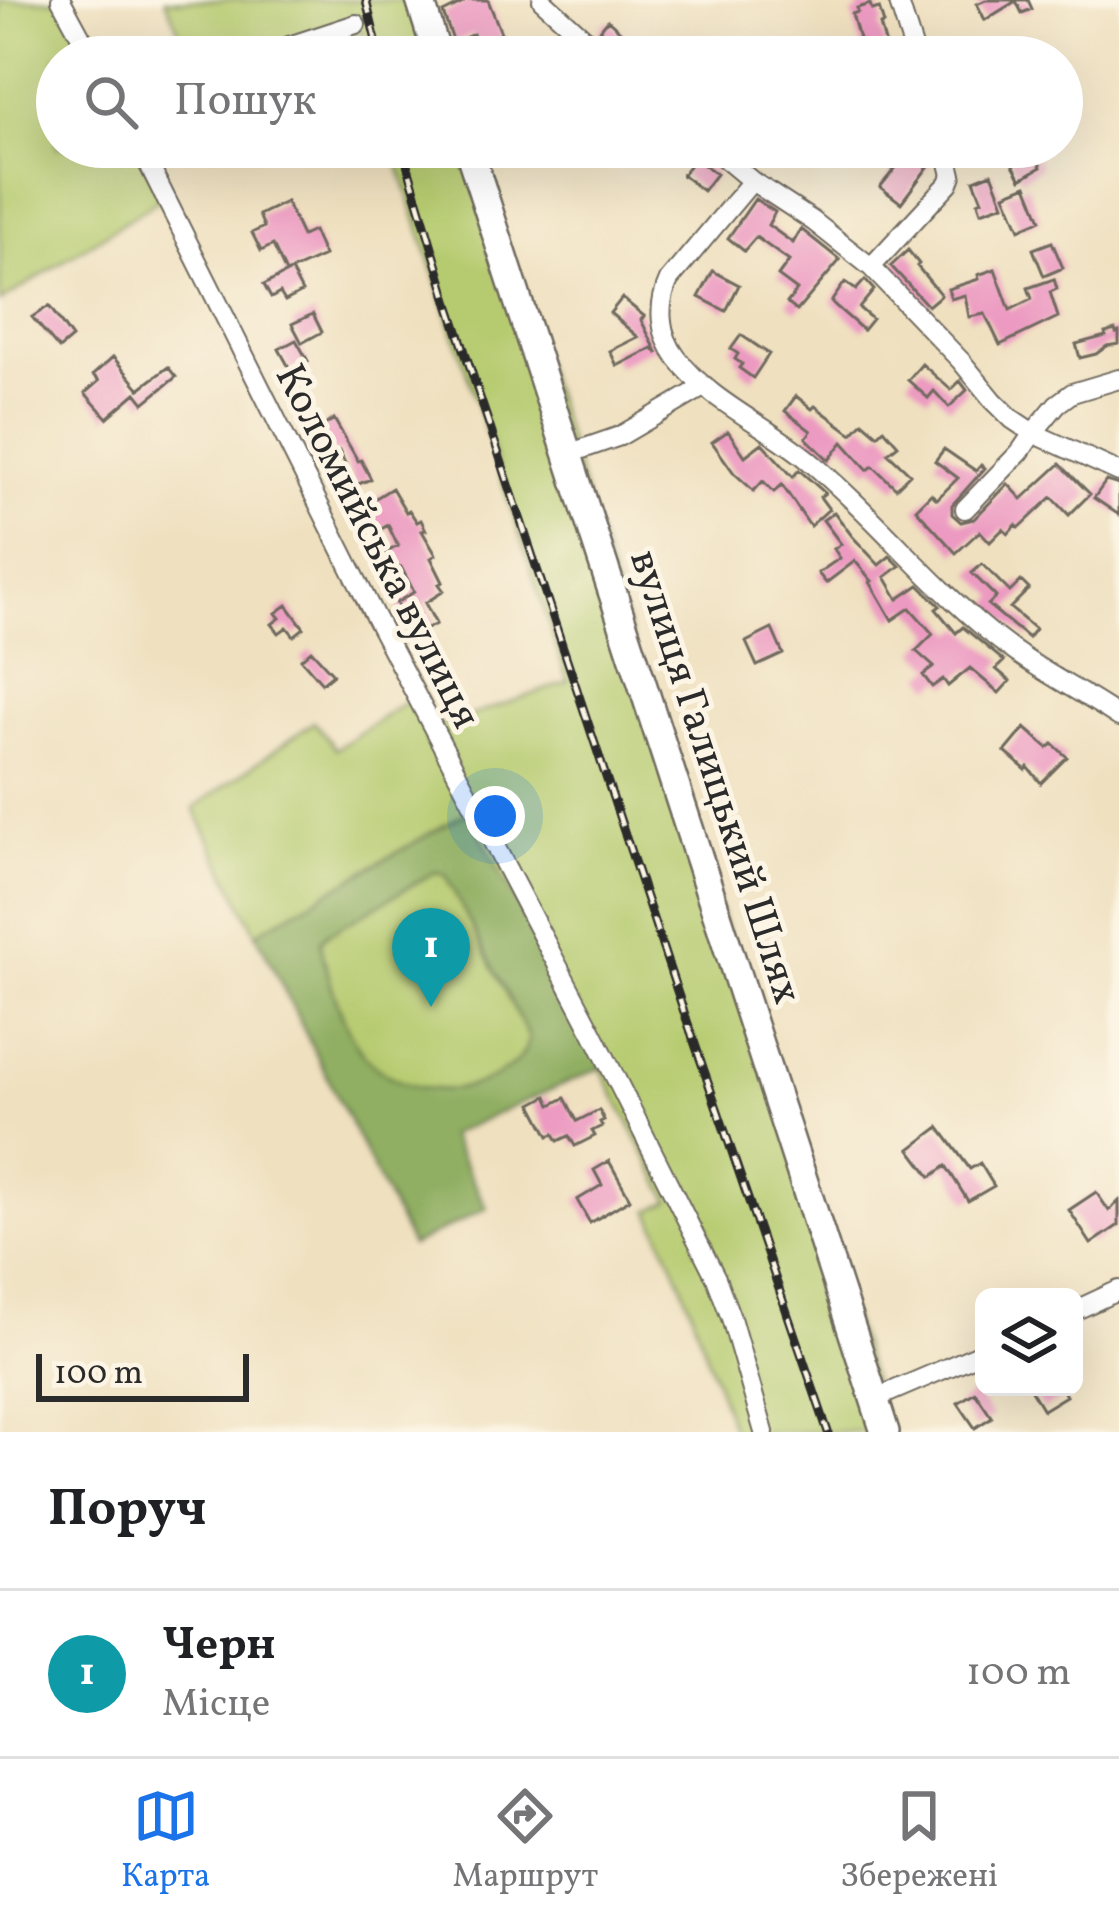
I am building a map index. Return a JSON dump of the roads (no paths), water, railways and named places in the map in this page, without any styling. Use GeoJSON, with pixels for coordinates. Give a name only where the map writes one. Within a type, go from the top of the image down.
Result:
{"type":"FeatureCollection","features":[{"type":"Feature","properties":{"kind":"highway"},"geometry":{"type":"LineString","coordinates":[[419,0],[432,36]]}},
{"type":"Feature","properties":{"kind":"highway","name":"вулиця Галицький Шлях"},"geometry":{"type":"LineString","coordinates":[[475,168],[885,1432]]}},
{"type":"Feature","properties":{"kind":"street"},"geometry":{"type":"LineString","coordinates":[[61,0],[81,36]]}},
{"type":"Feature","properties":{"kind":"street"},"geometry":{"type":"LineString","coordinates":[[542,0],[582,36]]}},
{"type":"Feature","properties":{"kind":"street"},"geometry":{"type":"LineString","coordinates":[[898,0],[909,36]]}},
{"type":"Feature","properties":{"kind":"street"},"geometry":{"type":"LineString","coordinates":[[320,36],[356,24]]}},
{"type":"Feature","properties":{"kind":"street","name":"Коломийська вулиця"},"geometry":{"type":"LineString","coordinates":[[151,168],[716,1278],[764,1432]]}},
{"type":"Feature","properties":{"kind":"street"},"geometry":{"type":"LineString","coordinates":[[736,168],[872,267],[1012,418],[1033,433],[1119,472]]}},
{"type":"Feature","properties":{"kind":"street"},"geometry":{"type":"LineString","coordinates":[[872,267],[950,183],[950,168]]}},
{"type":"Feature","properties":{"kind":"street"},"geometry":{"type":"LineString","coordinates":[[752,182],[669,280],[662,296],[659,312],[677,358],[705,386],[827,476],[989,632],[1119,717]]}},
{"type":"Feature","properties":{"kind":"street"},"geometry":{"type":"LineString","coordinates":[[965,509],[1020,452],[1057,404],[1072,392],[1119,379]]}},
{"type":"Feature","properties":{"kind":"street"},"geometry":{"type":"LineString","coordinates":[[568,454],[620,436],[705,386]]}},
{"type":"Feature","properties":{"kind":"street"},"geometry":{"type":"LineString","coordinates":[[1083,1307],[1119,1289]]}},
{"type":"Feature","properties":{"kind":"street"},"geometry":{"type":"LineString","coordinates":[[874,1399],[975,1356]]}},
{"type":"Feature","properties":{"kind":"railway"},"geometry":{"type":"LineString","coordinates":[[366,0],[375,36]]}},
{"type":"Feature","properties":{"kind":"railway"},"geometry":{"type":"LineString","coordinates":[[408,168],[684,1012],[828,1432]]}},
{"type":"Feature","properties":{"kind":"place","name":"Черн"},"geometry":{"type":"Point","coordinates":[431,1007]}}]}
